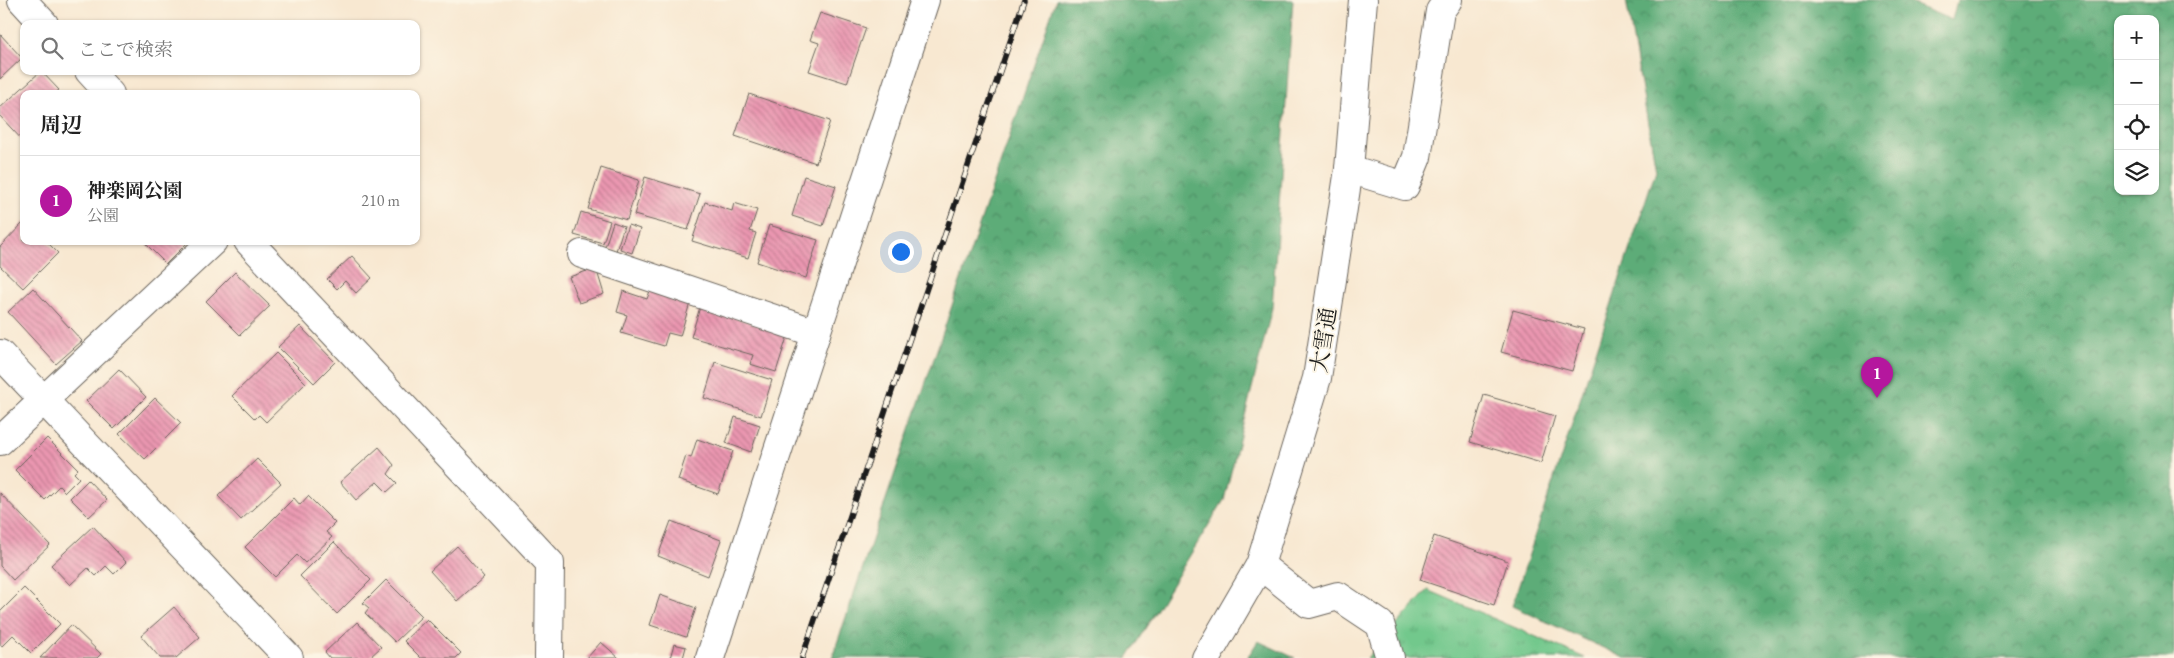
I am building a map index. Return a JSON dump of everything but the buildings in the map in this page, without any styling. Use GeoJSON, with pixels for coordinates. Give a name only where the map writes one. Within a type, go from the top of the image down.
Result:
{"type":"FeatureCollection","features":[{"type":"Feature","properties":{"kind":"street"},"geometry":{"type":"LineString","coordinates":[[22,0],[40,20]]}},
{"type":"Feature","properties":{"kind":"street"},"geometry":{"type":"LineString","coordinates":[[710,658],[925,0]]}},
{"type":"Feature","properties":{"kind":"street","name":"大雪通"},"geometry":{"type":"LineString","coordinates":[[1206,658],[1260,565],[1317,378],[1349,169],[1363,0]]}},
{"type":"Feature","properties":{"kind":"street"},"geometry":{"type":"LineString","coordinates":[[1349,169],[1405,186],[1417,157],[1440,11],[1448,0]]}},
{"type":"Feature","properties":{"kind":"street"},"geometry":{"type":"LineString","coordinates":[[93,75],[106,90]]}},
{"type":"Feature","properties":{"kind":"street"},"geometry":{"type":"LineString","coordinates":[[0,441],[209,245]]}},
{"type":"Feature","properties":{"kind":"street"},"geometry":{"type":"LineString","coordinates":[[252,245],[550,563],[549,658]]}},
{"type":"Feature","properties":{"kind":"street"},"geometry":{"type":"LineString","coordinates":[[582,254],[816,333]]}},
{"type":"Feature","properties":{"kind":"street"},"geometry":{"type":"LineString","coordinates":[[0,354],[289,658]]}},
{"type":"Feature","properties":{"kind":"street"},"geometry":{"type":"LineString","coordinates":[[1260,565],[1309,604],[1338,596],[1380,624],[1390,658]]}},
{"type":"Feature","properties":{"kind":"green space"},"geometry":{"type":"Polygon","coordinates":[[[1056,0],[1293,0],[1272,308],[1224,500],[1127,658],[832,658],[1056,0]]]}},
{"type":"Feature","properties":{"kind":"green space"},"geometry":{"type":"Polygon","coordinates":[[[1626,0],[1904,0],[1952,20],[1957,0],[2174,0],[2174,658],[1625,658],[1512,606],[1656,169],[1626,0]]]}},
{"type":"Feature","properties":{"kind":"green space"},"geometry":{"type":"Polygon","coordinates":[[[1428,590],[1585,658],[1367,658],[1428,590]]]}},
{"type":"Feature","properties":{"kind":"green space"},"geometry":{"type":"Polygon","coordinates":[[[1258,641],[1295,658],[1247,658],[1258,641]]]}},
{"type":"Feature","properties":{"kind":"railway"},"geometry":{"type":"LineString","coordinates":[[802,658],[1024,0]]}},
{"type":"Feature","properties":{"kind":"place","name":"神楽岡公園"},"geometry":{"type":"Point","coordinates":[1877,398]}}]}
